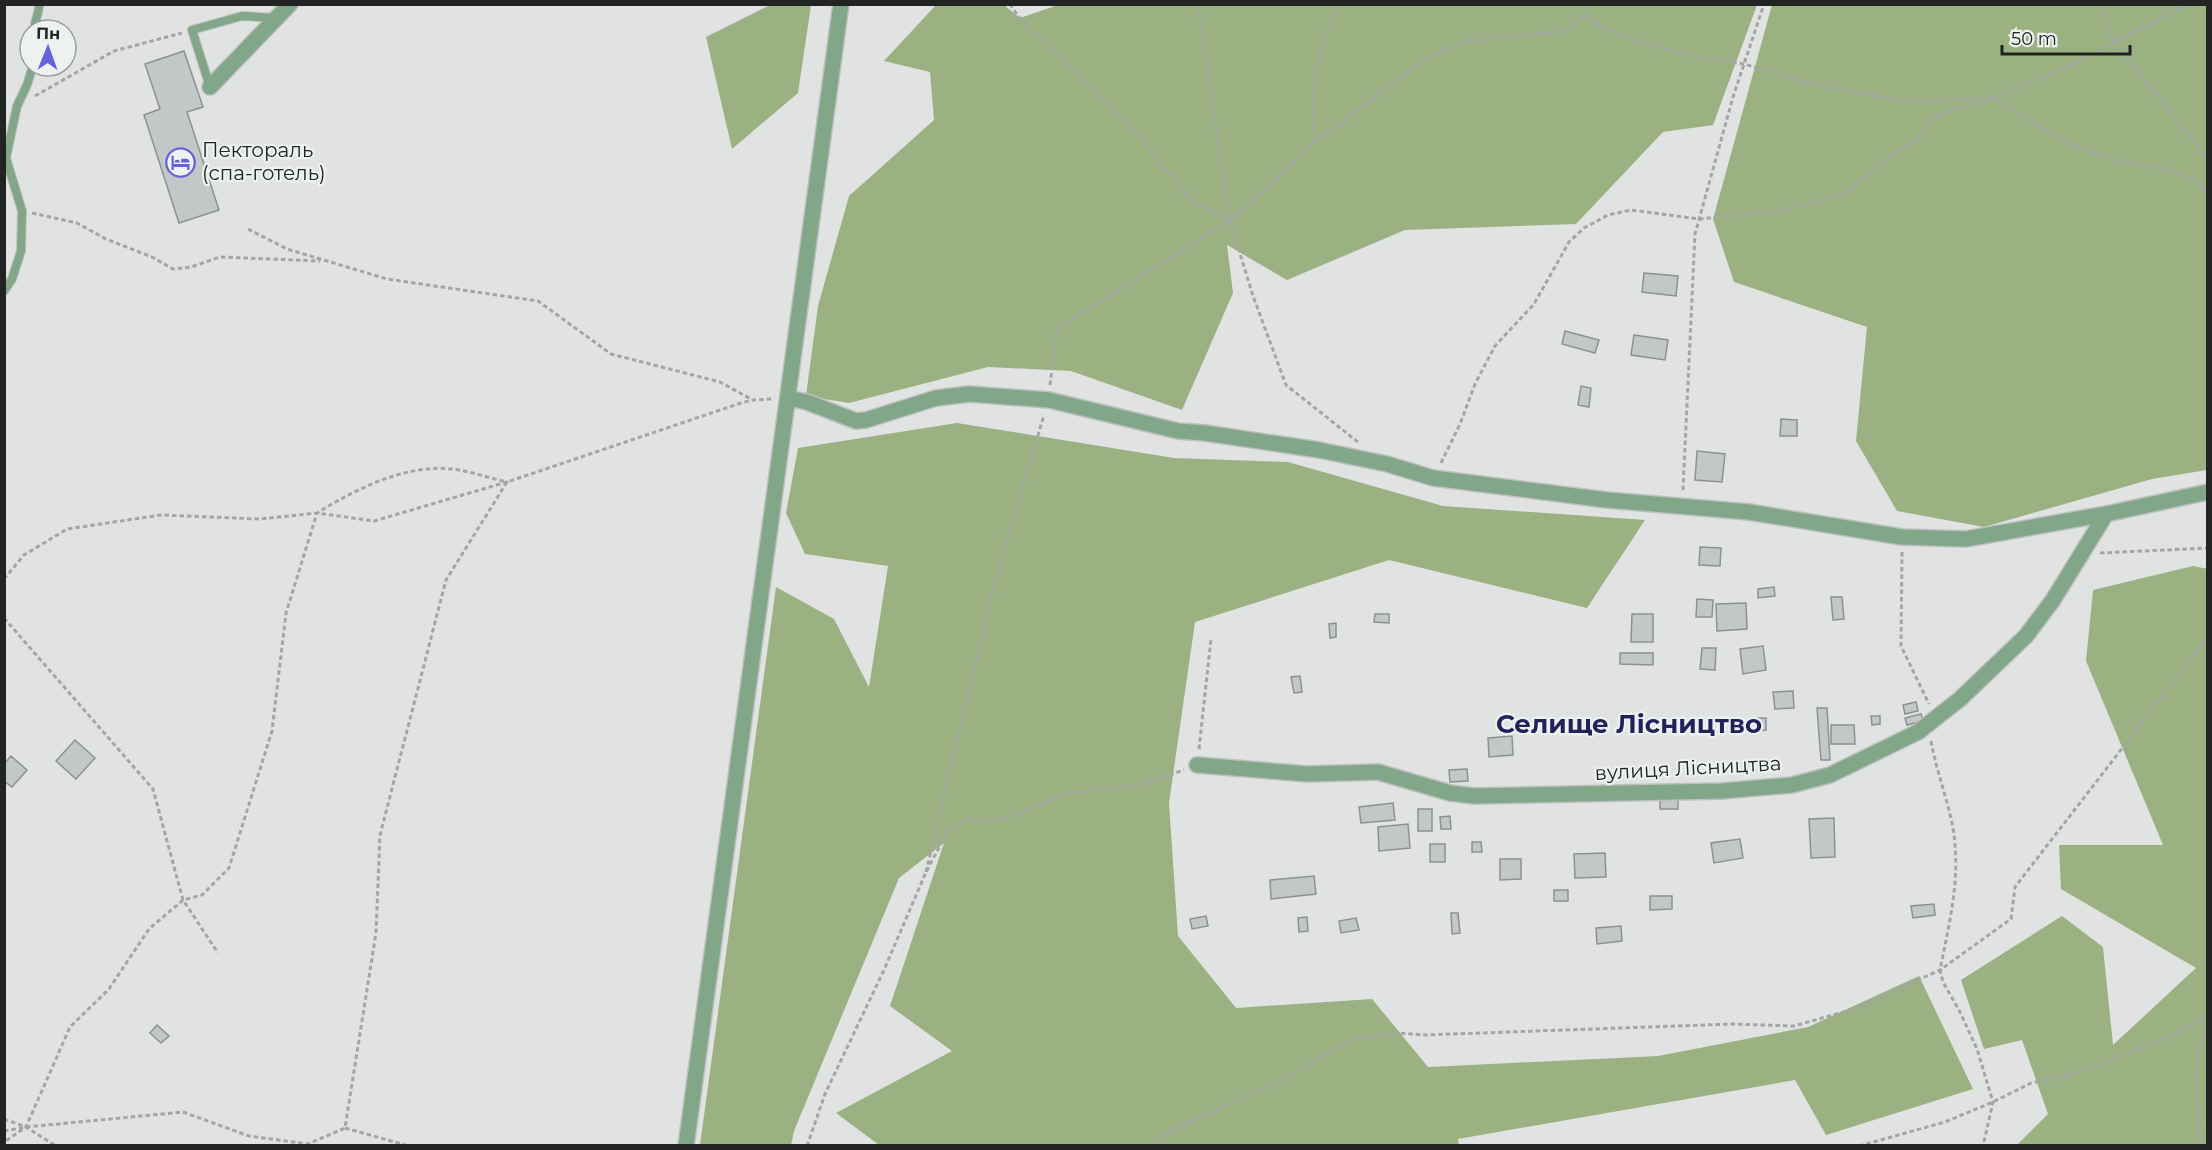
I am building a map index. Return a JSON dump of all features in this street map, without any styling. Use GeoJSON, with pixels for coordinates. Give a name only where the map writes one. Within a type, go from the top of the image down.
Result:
{"type":"FeatureCollection","features":[{"type":"Feature","properties":{"kind":"street"},"geometry":{"type":"LineString","coordinates":[[210,87],[290,4]]}},
{"type":"Feature","properties":{"kind":"street"},"geometry":{"type":"LineString","coordinates":[[686,1146],[841,4]]}},
{"type":"Feature","properties":{"kind":"street"},"geometry":{"type":"LineString","coordinates":[[788,399],[807,402],[856,421],[866,420],[936,398],[969,394],[1049,400],[1178,431],[1319,450],[1387,464],[1433,478],[1607,500],[1796,518],[1902,537],[1966,539],[2106,514],[2208,492]]}},
{"type":"Feature","properties":{"kind":"street","name":"вулиця Лісництва"},"geometry":{"type":"LineString","coordinates":[[1197,765],[1308,774],[1378,772],[1450,792],[1474,796],[1722,791],[1792,785],[1830,775],[1918,732],[1960,699],[2026,636],[2053,600],[2106,514]]}},
{"type":"Feature","properties":{"kind":"lane"},"geometry":{"type":"LineString","coordinates":[[210,87],[192,30],[242,16],[275,18]]}},
{"type":"Feature","properties":{"kind":"lane"},"geometry":{"type":"LineString","coordinates":[[4,291],[12,279],[21,251],[22,211],[5,158],[17,106],[29,78]]}},
{"type":"Feature","properties":{"kind":"path"},"geometry":{"type":"LineString","coordinates":[[1010,4],[1018,16],[1143,140],[1184,192],[1197,204],[1230,221]]}},
{"type":"Feature","properties":{"kind":"path"},"geometry":{"type":"LineString","coordinates":[[1198,4],[1230,221],[1253,296],[1286,385],[1359,443]]}},
{"type":"Feature","properties":{"kind":"path"},"geometry":{"type":"LineString","coordinates":[[1314,143],[1313,112],[1319,54],[1325,33],[1341,4]]}},
{"type":"Feature","properties":{"kind":"path"},"geometry":{"type":"LineString","coordinates":[[926,872],[995,581],[1049,400],[1057,329],[1230,221],[1314,143],[1425,59],[1467,41],[1564,31],[1583,16],[1588,4]]}},
{"type":"Feature","properties":{"kind":"path"},"geometry":{"type":"LineString","coordinates":[[1682,506],[1695,234],[1732,97],[1764,4]]}},
{"type":"Feature","properties":{"kind":"path"},"geometry":{"type":"LineString","coordinates":[[2100,4],[2115,43],[2208,159]]}},
{"type":"Feature","properties":{"kind":"path"},"geometry":{"type":"LineString","coordinates":[[1433,478],[1460,424],[1475,384],[1495,346],[1533,304],[1569,242],[1584,228],[1608,215],[1631,210],[1699,219],[1783,210],[1845,194],[1874,168],[1919,138],[1932,117],[1992,98],[2070,66],[2187,4]]}},
{"type":"Feature","properties":{"kind":"path"},"geometry":{"type":"LineString","coordinates":[[1583,16],[1614,33],[1642,43],[1696,57],[1744,64],[1805,82],[1909,102],[1992,98],[2070,144],[2115,161],[2168,169],[2196,181],[2208,194]]}},
{"type":"Feature","properties":{"kind":"path"},"geometry":{"type":"LineString","coordinates":[[17,106],[114,51],[192,30]]}},
{"type":"Feature","properties":{"kind":"path"},"geometry":{"type":"LineString","coordinates":[[22,211],[77,223],[106,239],[152,257],[172,269],[191,267],[220,257],[325,261]]}},
{"type":"Feature","properties":{"kind":"path"},"geometry":{"type":"LineString","coordinates":[[248,229],[286,249],[387,279],[538,301],[611,354],[720,382],[753,400]]}},
{"type":"Feature","properties":{"kind":"path"},"geometry":{"type":"LineString","coordinates":[[4,579],[24,555],[67,529],[161,514],[260,519],[317,513],[374,521],[507,482],[753,400],[788,399]]}},
{"type":"Feature","properties":{"kind":"path"},"geometry":{"type":"LineString","coordinates":[[4,1142],[26,1127],[70,1027],[109,989],[149,928],[183,900],[202,895],[230,868],[272,731],[286,613],[317,513],[354,491],[413,471],[452,469],[507,482]]}},
{"type":"Feature","properties":{"kind":"path"},"geometry":{"type":"LineString","coordinates":[[345,1128],[376,933],[380,835],[446,580],[507,482]]}},
{"type":"Feature","properties":{"kind":"path"},"geometry":{"type":"LineString","coordinates":[[1902,537],[1901,646],[1929,702],[1934,759],[1952,824],[1956,864],[1956,893],[1940,970],[1943,982],[1977,1049],[1993,1102],[1983,1146]]}},
{"type":"Feature","properties":{"kind":"path"},"geometry":{"type":"LineString","coordinates":[[2083,554],[2208,548]]}},
{"type":"Feature","properties":{"kind":"path"},"geometry":{"type":"LineString","coordinates":[[4,618],[153,789],[183,900],[218,954]]}},
{"type":"Feature","properties":{"kind":"path"},"geometry":{"type":"LineString","coordinates":[[1151,1146],[1168,1132],[1292,1075],[1353,1040],[1398,1033],[1425,1035],[1732,1024],[1794,1026],[1854,1009],[1940,970],[2011,919],[2015,887],[2208,637]]}},
{"type":"Feature","properties":{"kind":"path"},"geometry":{"type":"LineString","coordinates":[[807,1146],[825,1094],[884,970],[926,872],[948,831],[967,819],[1001,820],[1069,793],[1144,784],[1197,765],[1211,639]]}},
{"type":"Feature","properties":{"kind":"path"},"geometry":{"type":"LineString","coordinates":[[1858,1146],[1946,1122],[2031,1083],[2067,1076],[2159,1042],[2208,1017]]}},
{"type":"Feature","properties":{"kind":"path"},"geometry":{"type":"LineString","coordinates":[[2200,1146],[2196,1077],[2199,1045],[2208,1029]]}},
{"type":"Feature","properties":{"kind":"path"},"geometry":{"type":"LineString","coordinates":[[4,1131],[183,1112],[249,1137],[308,1144],[345,1128],[409,1146]]}},
{"type":"Feature","properties":{"kind":"path"},"geometry":{"type":"LineString","coordinates":[[4,1119],[26,1127],[56,1146]]}},
{"type":"Feature","properties":{"kind":"green space"},"geometry":{"type":"Polygon","coordinates":[[[1061,4],[1757,5],[1713,125],[1663,132],[1576,224],[1405,230],[1287,280],[1227,245],[1233,293],[1182,410],[1071,371],[988,367],[849,403],[806,396],[818,306],[849,196],[934,120],[930,72],[884,61],[936,5],[1004,5],[1020,18],[1061,4]]]}},
{"type":"Feature","properties":{"kind":"green space"},"geometry":{"type":"Polygon","coordinates":[[[770,5],[811,5],[798,93],[732,149],[706,37],[770,5]]]}},
{"type":"Feature","properties":{"kind":"green space"},"geometry":{"type":"Polygon","coordinates":[[[1772,5],[2207,5],[2207,470],[2152,479],[1984,527],[1897,511],[1856,441],[1867,327],[1734,282],[1713,219],[1772,5]]]}},
{"type":"Feature","properties":{"kind":"green space"},"geometry":{"type":"Polygon","coordinates":[[[957,423],[1174,458],[1288,462],[1443,506],[1645,520],[1587,608],[1389,560],[1195,622],[1169,803],[1178,936],[1236,1008],[1372,999],[1428,1067],[1658,1056],[1808,1027],[1919,976],[1973,1089],[1826,1135],[1795,1080],[1458,1139],[1459,1145],[879,1145],[836,1113],[952,1051],[890,1006],[944,843],[899,878],[794,1131],[791,1145],[700,1145],[776,587],[834,619],[869,687],[888,566],[805,554],[786,513],[798,448],[957,423]]]}},
{"type":"Feature","properties":{"kind":"green space"},"geometry":{"type":"Polygon","coordinates":[[[2193,566],[2208,569],[2207,1145],[2017,1145],[2048,1114],[2022,1040],[1984,1049],[1961,980],[2062,916],[2103,947],[2113,1045],[2196,968],[2061,889],[2059,845],[2163,845],[2086,661],[2093,590],[2193,566]]]}},
{"type":"Feature","properties":{"kind":"building","name":"Пектораль (спа-готель)"},"geometry":{"type":"Polygon","coordinates":[[[184,51],[203,107],[187,112],[219,210],[179,223],[144,115],[160,109],[145,64],[184,51]]]}},
{"type":"Feature","properties":{"kind":"building"},"geometry":{"type":"Polygon","coordinates":[[[1644,273],[1678,276],[1676,296],[1642,292],[1644,273]]]}},
{"type":"Feature","properties":{"kind":"building"},"geometry":{"type":"Polygon","coordinates":[[[1565,331],[1599,340],[1595,353],[1562,344],[1565,331]]]}},
{"type":"Feature","properties":{"kind":"building"},"geometry":{"type":"Polygon","coordinates":[[[1634,335],[1668,340],[1665,360],[1631,355],[1634,335]]]}},
{"type":"Feature","properties":{"kind":"building"},"geometry":{"type":"Polygon","coordinates":[[[1581,386],[1591,388],[1589,407],[1578,405],[1581,386]]]}},
{"type":"Feature","properties":{"kind":"building"},"geometry":{"type":"Polygon","coordinates":[[[1781,419],[1797,420],[1797,436],[1780,436],[1781,419]]]}},
{"type":"Feature","properties":{"kind":"building"},"geometry":{"type":"Polygon","coordinates":[[[1697,451],[1725,454],[1722,482],[1695,480],[1697,451]]]}},
{"type":"Feature","properties":{"kind":"building"},"geometry":{"type":"Polygon","coordinates":[[[1700,547],[1721,548],[1720,566],[1699,565],[1700,547]]]}},
{"type":"Feature","properties":{"kind":"building"},"geometry":{"type":"Polygon","coordinates":[[[1774,587],[1775,596],[1758,598],[1758,589],[1774,587]]]}},
{"type":"Feature","properties":{"kind":"building"},"geometry":{"type":"Polygon","coordinates":[[[1831,597],[1842,597],[1844,619],[1833,620],[1831,597]]]}},
{"type":"Feature","properties":{"kind":"building"},"geometry":{"type":"Polygon","coordinates":[[[1697,599],[1713,600],[1712,617],[1696,617],[1697,599]]]}},
{"type":"Feature","properties":{"kind":"building"},"geometry":{"type":"Polygon","coordinates":[[[1746,603],[1747,629],[1717,631],[1716,604],[1746,603]]]}},
{"type":"Feature","properties":{"kind":"building"},"geometry":{"type":"Polygon","coordinates":[[[1375,614],[1389,614],[1389,623],[1374,622],[1375,614]]]}},
{"type":"Feature","properties":{"kind":"building"},"geometry":{"type":"Polygon","coordinates":[[[1632,614],[1653,614],[1653,642],[1631,642],[1632,614]]]}},
{"type":"Feature","properties":{"kind":"building"},"geometry":{"type":"Polygon","coordinates":[[[1336,623],[1336,637],[1330,638],[1329,624],[1336,623]]]}},
{"type":"Feature","properties":{"kind":"building"},"geometry":{"type":"Polygon","coordinates":[[[1763,646],[1766,670],[1743,674],[1740,649],[1763,646]]]}},
{"type":"Feature","properties":{"kind":"building"},"geometry":{"type":"Polygon","coordinates":[[[1702,648],[1716,648],[1715,670],[1700,669],[1702,648]]]}},
{"type":"Feature","properties":{"kind":"building"},"geometry":{"type":"Polygon","coordinates":[[[1620,653],[1653,653],[1653,665],[1620,664],[1620,653]]]}},
{"type":"Feature","properties":{"kind":"building"},"geometry":{"type":"Polygon","coordinates":[[[1300,676],[1302,692],[1294,693],[1291,677],[1300,676]]]}},
{"type":"Feature","properties":{"kind":"building"},"geometry":{"type":"Polygon","coordinates":[[[1793,691],[1794,708],[1775,709],[1773,692],[1793,691]]]}},
{"type":"Feature","properties":{"kind":"building"},"geometry":{"type":"Polygon","coordinates":[[[1916,702],[1918,711],[1905,714],[1903,705],[1916,702]]]}},
{"type":"Feature","properties":{"kind":"building"},"geometry":{"type":"Polygon","coordinates":[[[1817,708],[1827,708],[1830,760],[1821,760],[1817,708]]]}},
{"type":"Feature","properties":{"kind":"building"},"geometry":{"type":"Polygon","coordinates":[[[1921,714],[1923,721],[1907,725],[1905,718],[1921,714]]]}},
{"type":"Feature","properties":{"kind":"building"},"geometry":{"type":"Polygon","coordinates":[[[1871,716],[1880,716],[1880,724],[1872,725],[1871,716]]]}},
{"type":"Feature","properties":{"kind":"building"},"geometry":{"type":"Polygon","coordinates":[[[1756,718],[1766,718],[1766,730],[1756,731],[1756,718]]]}},
{"type":"Feature","properties":{"kind":"building"},"geometry":{"type":"Polygon","coordinates":[[[1831,725],[1854,725],[1855,744],[1831,744],[1831,725]]]}},
{"type":"Feature","properties":{"kind":"building"},"geometry":{"type":"Polygon","coordinates":[[[1512,736],[1513,755],[1489,757],[1488,738],[1512,736]]]}},
{"type":"Feature","properties":{"kind":"building"},"geometry":{"type":"Polygon","coordinates":[[[75,740],[95,758],[76,779],[56,761],[75,740]]]}},
{"type":"Feature","properties":{"kind":"building"},"geometry":{"type":"Polygon","coordinates":[[[11,756],[27,770],[12,787],[4,781],[4,764],[11,756]]]}},
{"type":"Feature","properties":{"kind":"building"},"geometry":{"type":"Polygon","coordinates":[[[1467,769],[1468,781],[1450,782],[1449,770],[1467,769]]]}},
{"type":"Feature","properties":{"kind":"building"},"geometry":{"type":"Polygon","coordinates":[[[1660,798],[1678,798],[1678,809],[1660,809],[1660,798]]]}},
{"type":"Feature","properties":{"kind":"building"},"geometry":{"type":"Polygon","coordinates":[[[1393,803],[1395,820],[1361,823],[1359,807],[1393,803]]]}},
{"type":"Feature","properties":{"kind":"building"},"geometry":{"type":"Polygon","coordinates":[[[1418,809],[1432,809],[1432,831],[1418,831],[1418,809]]]}},
{"type":"Feature","properties":{"kind":"building"},"geometry":{"type":"Polygon","coordinates":[[[1450,816],[1451,829],[1441,829],[1440,817],[1450,816]]]}},
{"type":"Feature","properties":{"kind":"building"},"geometry":{"type":"Polygon","coordinates":[[[1834,818],[1835,857],[1811,858],[1809,819],[1834,818]]]}},
{"type":"Feature","properties":{"kind":"building"},"geometry":{"type":"Polygon","coordinates":[[[1408,824],[1410,848],[1379,851],[1378,827],[1408,824]]]}},
{"type":"Feature","properties":{"kind":"building"},"geometry":{"type":"Polygon","coordinates":[[[1740,839],[1743,858],[1714,863],[1711,843],[1740,839]]]}},
{"type":"Feature","properties":{"kind":"building"},"geometry":{"type":"Polygon","coordinates":[[[1472,842],[1481,842],[1482,852],[1472,852],[1472,842]]]}},
{"type":"Feature","properties":{"kind":"building"},"geometry":{"type":"Polygon","coordinates":[[[1430,844],[1445,844],[1445,862],[1430,862],[1430,844]]]}},
{"type":"Feature","properties":{"kind":"building"},"geometry":{"type":"Polygon","coordinates":[[[1605,853],[1606,877],[1575,878],[1574,854],[1605,853]]]}},
{"type":"Feature","properties":{"kind":"building"},"geometry":{"type":"Polygon","coordinates":[[[1500,859],[1521,859],[1521,879],[1500,880],[1500,859]]]}},
{"type":"Feature","properties":{"kind":"building"},"geometry":{"type":"Polygon","coordinates":[[[1314,876],[1316,894],[1271,899],[1270,880],[1314,876]]]}},
{"type":"Feature","properties":{"kind":"building"},"geometry":{"type":"Polygon","coordinates":[[[1554,890],[1568,890],[1568,901],[1554,901],[1554,890]]]}},
{"type":"Feature","properties":{"kind":"building"},"geometry":{"type":"Polygon","coordinates":[[[1650,896],[1672,896],[1672,909],[1650,910],[1650,896]]]}},
{"type":"Feature","properties":{"kind":"building"},"geometry":{"type":"Polygon","coordinates":[[[1934,904],[1935,915],[1913,918],[1911,906],[1934,904]]]}},
{"type":"Feature","properties":{"kind":"building"},"geometry":{"type":"Polygon","coordinates":[[[1451,913],[1458,913],[1460,933],[1452,934],[1451,913]]]}},
{"type":"Feature","properties":{"kind":"building"},"geometry":{"type":"Polygon","coordinates":[[[1206,916],[1208,926],[1192,929],[1190,919],[1206,916]]]}},
{"type":"Feature","properties":{"kind":"building"},"geometry":{"type":"Polygon","coordinates":[[[1307,917],[1308,931],[1299,932],[1298,918],[1307,917]]]}},
{"type":"Feature","properties":{"kind":"building"},"geometry":{"type":"Polygon","coordinates":[[[1356,918],[1359,930],[1341,933],[1339,921],[1356,918]]]}},
{"type":"Feature","properties":{"kind":"building"},"geometry":{"type":"Polygon","coordinates":[[[1621,926],[1622,941],[1597,944],[1596,928],[1621,926]]]}},
{"type":"Feature","properties":{"kind":"building"},"geometry":{"type":"Polygon","coordinates":[[[157,1025],[169,1036],[161,1043],[150,1033],[157,1025]]]}},
{"type":"Feature","properties":{"kind":"place","name":"Пектораль (спа-готель)"},"geometry":{"type":"Point","coordinates":[181,162]}},
{"type":"Feature","properties":{"kind":"district","name":"Селище Лісництво"},"geometry":{"type":"Point","coordinates":[1629,724]}}]}
